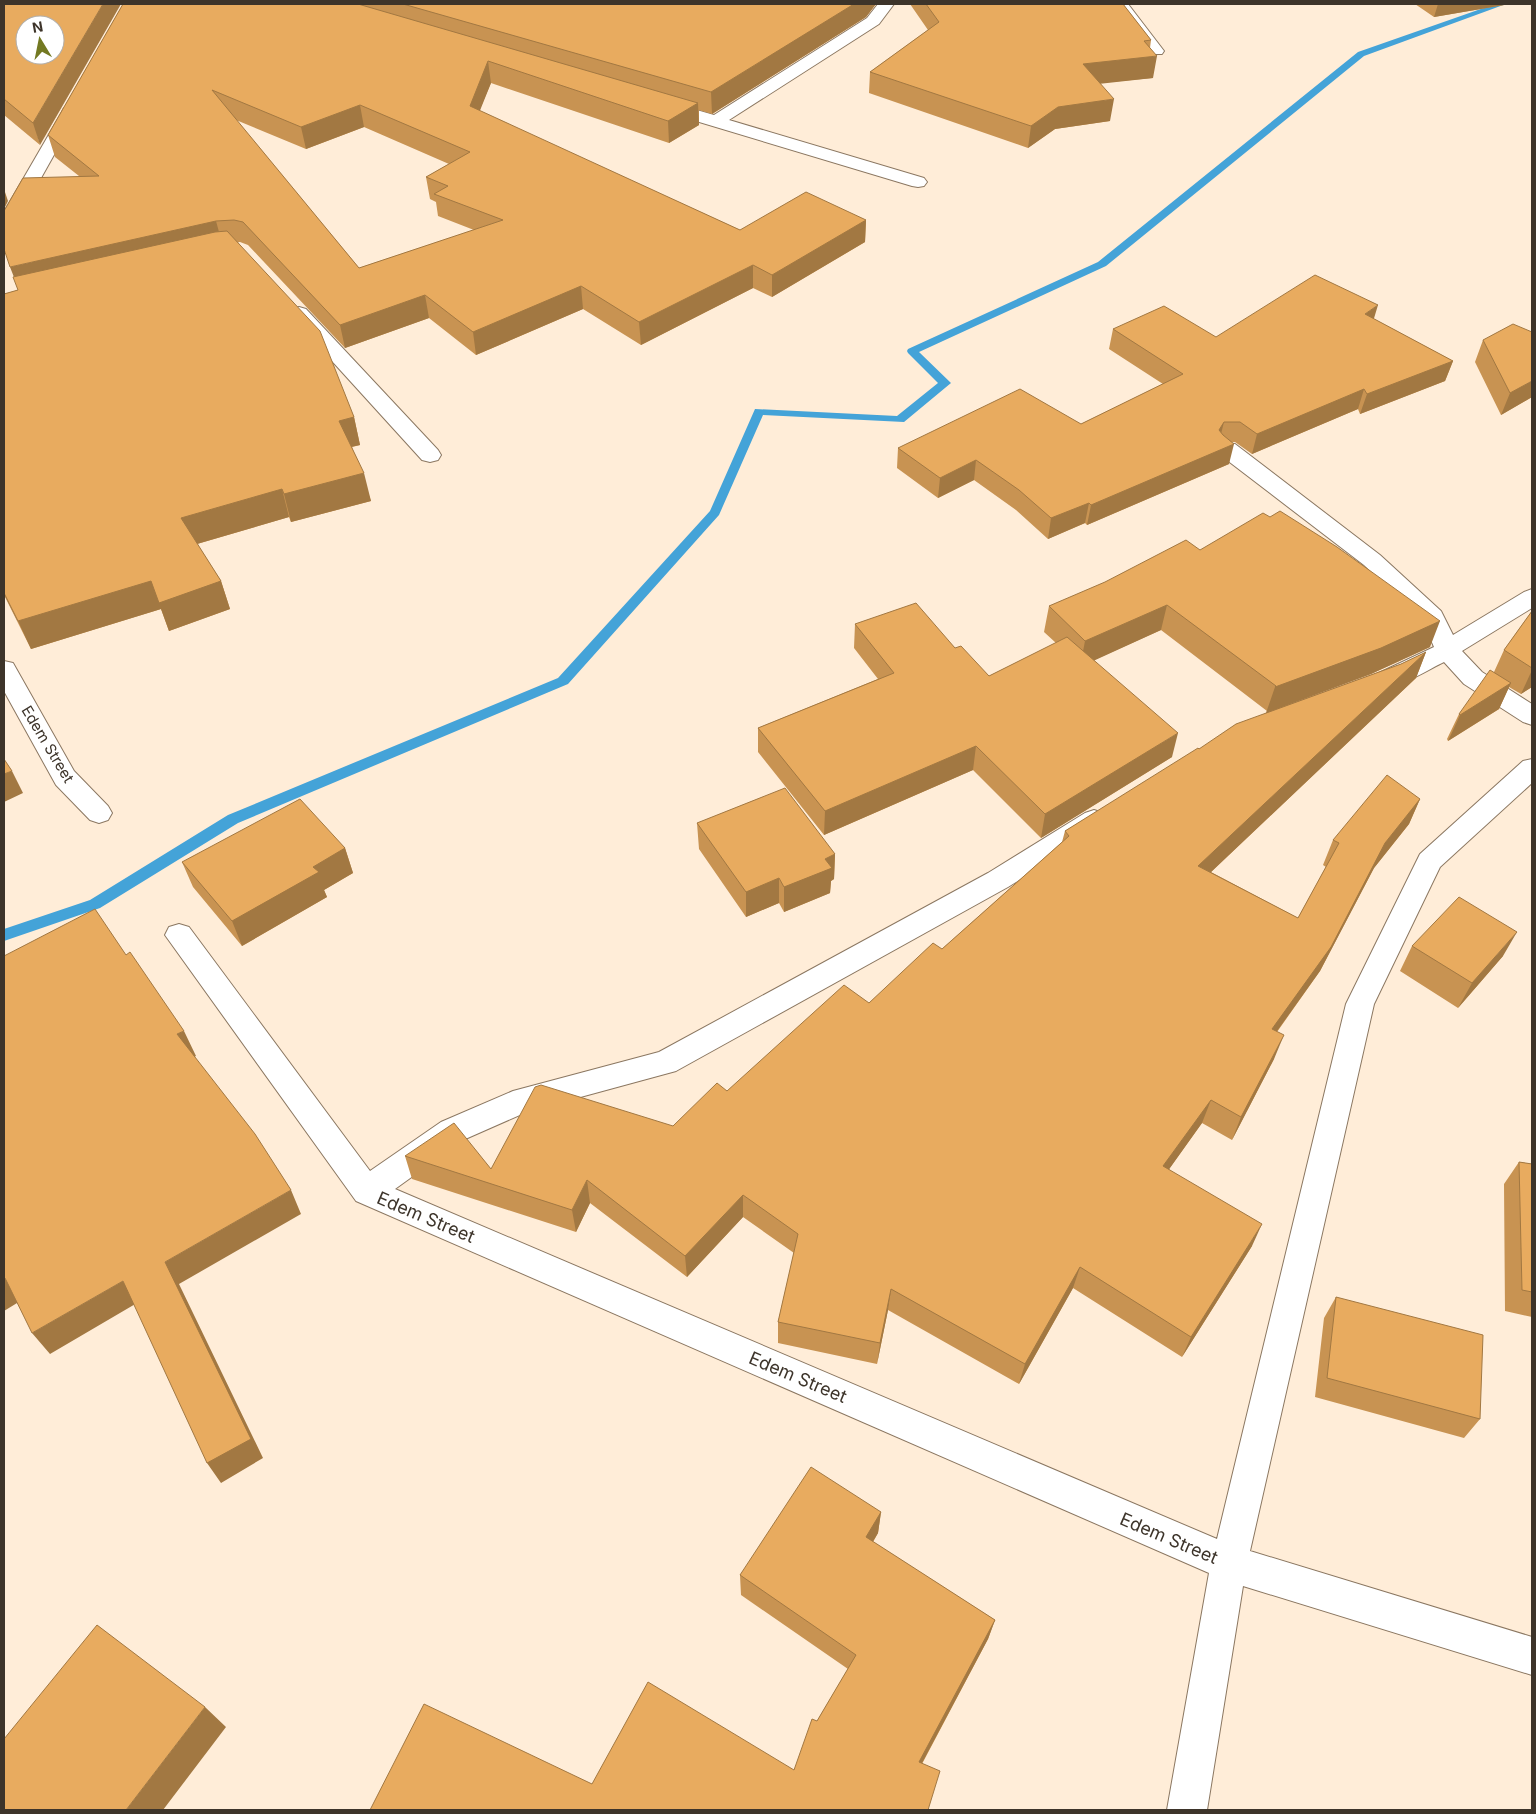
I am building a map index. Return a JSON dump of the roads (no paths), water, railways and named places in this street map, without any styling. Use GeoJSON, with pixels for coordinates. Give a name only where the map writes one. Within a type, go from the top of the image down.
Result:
{"type":"FeatureCollection","features":[{"type":"Feature","properties":{"kind":"street"},"geometry":{"type":"LineString","coordinates":[[716,121],[873,21],[886,4]]}},
{"type":"Feature","properties":{"kind":"street"},"geometry":{"type":"LineString","coordinates":[[1120,4],[1156,51]]}},
{"type":"Feature","properties":{"kind":"street"},"geometry":{"type":"LineString","coordinates":[[4,228],[77,98]]}},
{"type":"Feature","properties":{"kind":"street"},"geometry":{"type":"LineString","coordinates":[[649,101],[918,182]]}},
{"type":"Feature","properties":{"kind":"street"},"geometry":{"type":"LineString","coordinates":[[288,302],[430,455]]}},
{"type":"Feature","properties":{"kind":"street"},"geometry":{"type":"LineString","coordinates":[[1227,449],[1372,560],[1433,616],[1447,650],[1472,678],[1532,716]]}},
{"type":"Feature","properties":{"kind":"street"},"geometry":{"type":"LineString","coordinates":[[1363,689],[1447,650],[1532,597]]}},
{"type":"Feature","properties":{"kind":"street","name":"Edem Street"},"geometry":{"type":"LineString","coordinates":[[4,669],[65,778],[99,813]]}},
{"type":"Feature","properties":{"kind":"street"},"geometry":{"type":"LineString","coordinates":[[1187,1810],[1229,1563],[1360,1004],[1430,860],[1532,768]]}},
{"type":"Feature","properties":{"kind":"street"},"geometry":{"type":"LineString","coordinates":[[367,1192],[452,1131],[524,1100],[666,1062],[998,880],[1117,806]]}},
{"type":"Feature","properties":{"kind":"street","name":"Edem Street"},"geometry":{"type":"LineString","coordinates":[[179,935],[367,1192],[1229,1563],[1532,1656]]}},
{"type":"Feature","properties":{"kind":"waterway"},"geometry":{"type":"LineString","coordinates":[[4,935],[95,904],[233,819],[563,681],[715,512],[759,411],[900,420],[945,383],[912,351],[1102,264],[1361,54],[1502,4]]}}]}
